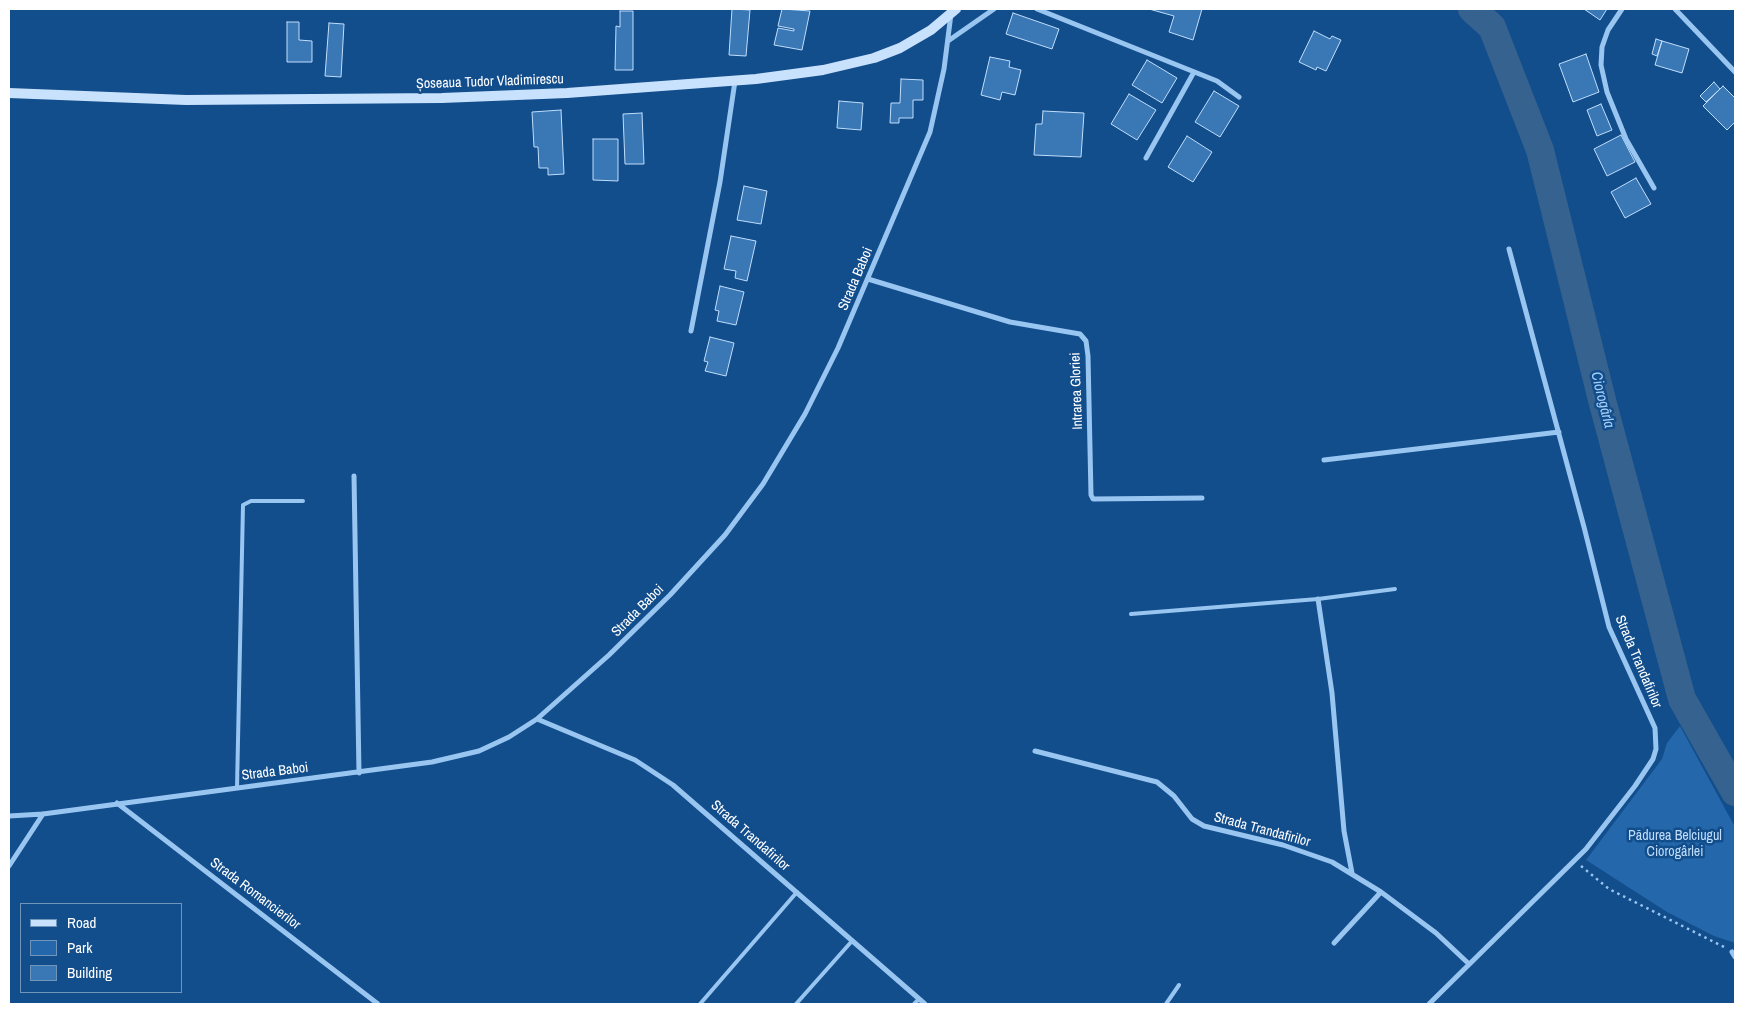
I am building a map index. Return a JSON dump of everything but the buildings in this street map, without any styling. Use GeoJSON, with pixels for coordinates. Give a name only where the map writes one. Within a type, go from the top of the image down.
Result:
{"type":"FeatureCollection","features":[{"type":"Feature","properties":{"kind":"main road","name":"Șoseaua Tudor Vladimirescu"},"geometry":{"type":"LineString","coordinates":[[9,93],[186,100],[383,99],[567,93],[735,81],[824,70],[874,58],[900,48],[931,30],[954,11]]}},
{"type":"Feature","properties":{"kind":"street"},"geometry":{"type":"LineString","coordinates":[[948,42],[994,9]]}},
{"type":"Feature","properties":{"kind":"street"},"geometry":{"type":"LineString","coordinates":[[1037,9],[1194,72],[1226,86],[1239,97]]}},
{"type":"Feature","properties":{"kind":"street"},"geometry":{"type":"LineString","coordinates":[[1622,9],[1608,30],[1602,47],[1602,65],[1607,92],[1626,139],[1654,188]]}},
{"type":"Feature","properties":{"kind":"street"},"geometry":{"type":"LineString","coordinates":[[1676,9],[1735,72]]}},
{"type":"Feature","properties":{"kind":"street","name":"Strada Baboi"},"geometry":{"type":"LineString","coordinates":[[9,816],[43,814],[432,762],[479,751],[509,737],[537,719],[616,649],[670,595],[730,528],[763,484],[805,414],[838,348],[930,132],[938,104],[954,11]]}},
{"type":"Feature","properties":{"kind":"street"},"geometry":{"type":"LineString","coordinates":[[1146,158],[1194,72]]}},
{"type":"Feature","properties":{"kind":"street"},"geometry":{"type":"LineString","coordinates":[[691,331],[720,182],[735,81]]}},
{"type":"Feature","properties":{"kind":"street","name":"Strada Trandafirilor"},"geometry":{"type":"LineString","coordinates":[[1429,1004],[1574,860],[1635,786],[1653,759],[1656,738],[1655,728],[1609,628],[1509,249]]}},
{"type":"Feature","properties":{"kind":"street","name":"Intrarea Gloriei"},"geometry":{"type":"LineString","coordinates":[[868,279],[1010,322],[1080,334],[1088,346],[1091,495],[1093,499],[1202,498]]}},
{"type":"Feature","properties":{"kind":"street"},"geometry":{"type":"LineString","coordinates":[[1324,460],[1558,432]]}},
{"type":"Feature","properties":{"kind":"street"},"geometry":{"type":"LineString","coordinates":[[354,476],[359,773]]}},
{"type":"Feature","properties":{"kind":"street"},"geometry":{"type":"LineString","coordinates":[[1318,599],[1332,693],[1344,831],[1352,873]]}},
{"type":"Feature","properties":{"kind":"street","name":"Strada Trandafirilor"},"geometry":{"type":"LineString","coordinates":[[537,719],[635,760],[673,785],[925,1004]]}},
{"type":"Feature","properties":{"kind":"street","name":"Strada Trandafirilor"},"geometry":{"type":"LineString","coordinates":[[1035,751],[1156,782],[1174,796],[1192,819],[1204,826],[1283,845],[1332,862],[1381,892],[1436,933],[1469,964]]}},
{"type":"Feature","properties":{"kind":"street","name":"Strada Romancierilor"},"geometry":{"type":"LineString","coordinates":[[117,803],[378,1004]]}},
{"type":"Feature","properties":{"kind":"street"},"geometry":{"type":"LineString","coordinates":[[9,866],[43,814]]}},
{"type":"Feature","properties":{"kind":"street"},"geometry":{"type":"LineString","coordinates":[[1334,943],[1381,892]]}},
{"type":"Feature","properties":{"kind":"street"},"geometry":{"type":"LineString","coordinates":[[1732,952],[1735,957]]}},
{"type":"Feature","properties":{"kind":"lane"},"geometry":{"type":"LineString","coordinates":[[237,788],[243,505],[251,501],[303,501]]}},
{"type":"Feature","properties":{"kind":"lane"},"geometry":{"type":"LineString","coordinates":[[1132,614],[1318,599],[1395,589]]}},
{"type":"Feature","properties":{"kind":"lane"},"geometry":{"type":"LineString","coordinates":[[700,1004],[797,892]]}},
{"type":"Feature","properties":{"kind":"lane"},"geometry":{"type":"LineString","coordinates":[[796,1004],[852,941]]}},
{"type":"Feature","properties":{"kind":"lane"},"geometry":{"type":"LineString","coordinates":[[1166,1004],[1179,985]]}},
{"type":"Feature","properties":{"kind":"lane"},"geometry":{"type":"LineString","coordinates":[[914,1004],[919,999]]}},
{"type":"Feature","properties":{"kind":"path"},"geometry":{"type":"LineString","coordinates":[[1574,860],[1609,889],[1732,952]]}},
{"type":"Feature","properties":{"kind":"green space","name":"Pădurea Belciugul Ciorogârlei"},"geometry":{"type":"Polygon","coordinates":[[[1680,726],[1735,827],[1735,943],[1714,936],[1667,912],[1586,860],[1662,759],[1667,743],[1680,726]]]}},
{"type":"Feature","properties":{"kind":"waterway","name":"Ciorogârla"},"geometry":{"type":"LineString","coordinates":[[1472,9],[1492,27],[1540,150],[1602,400],[1682,699],[1735,792]]}}]}
